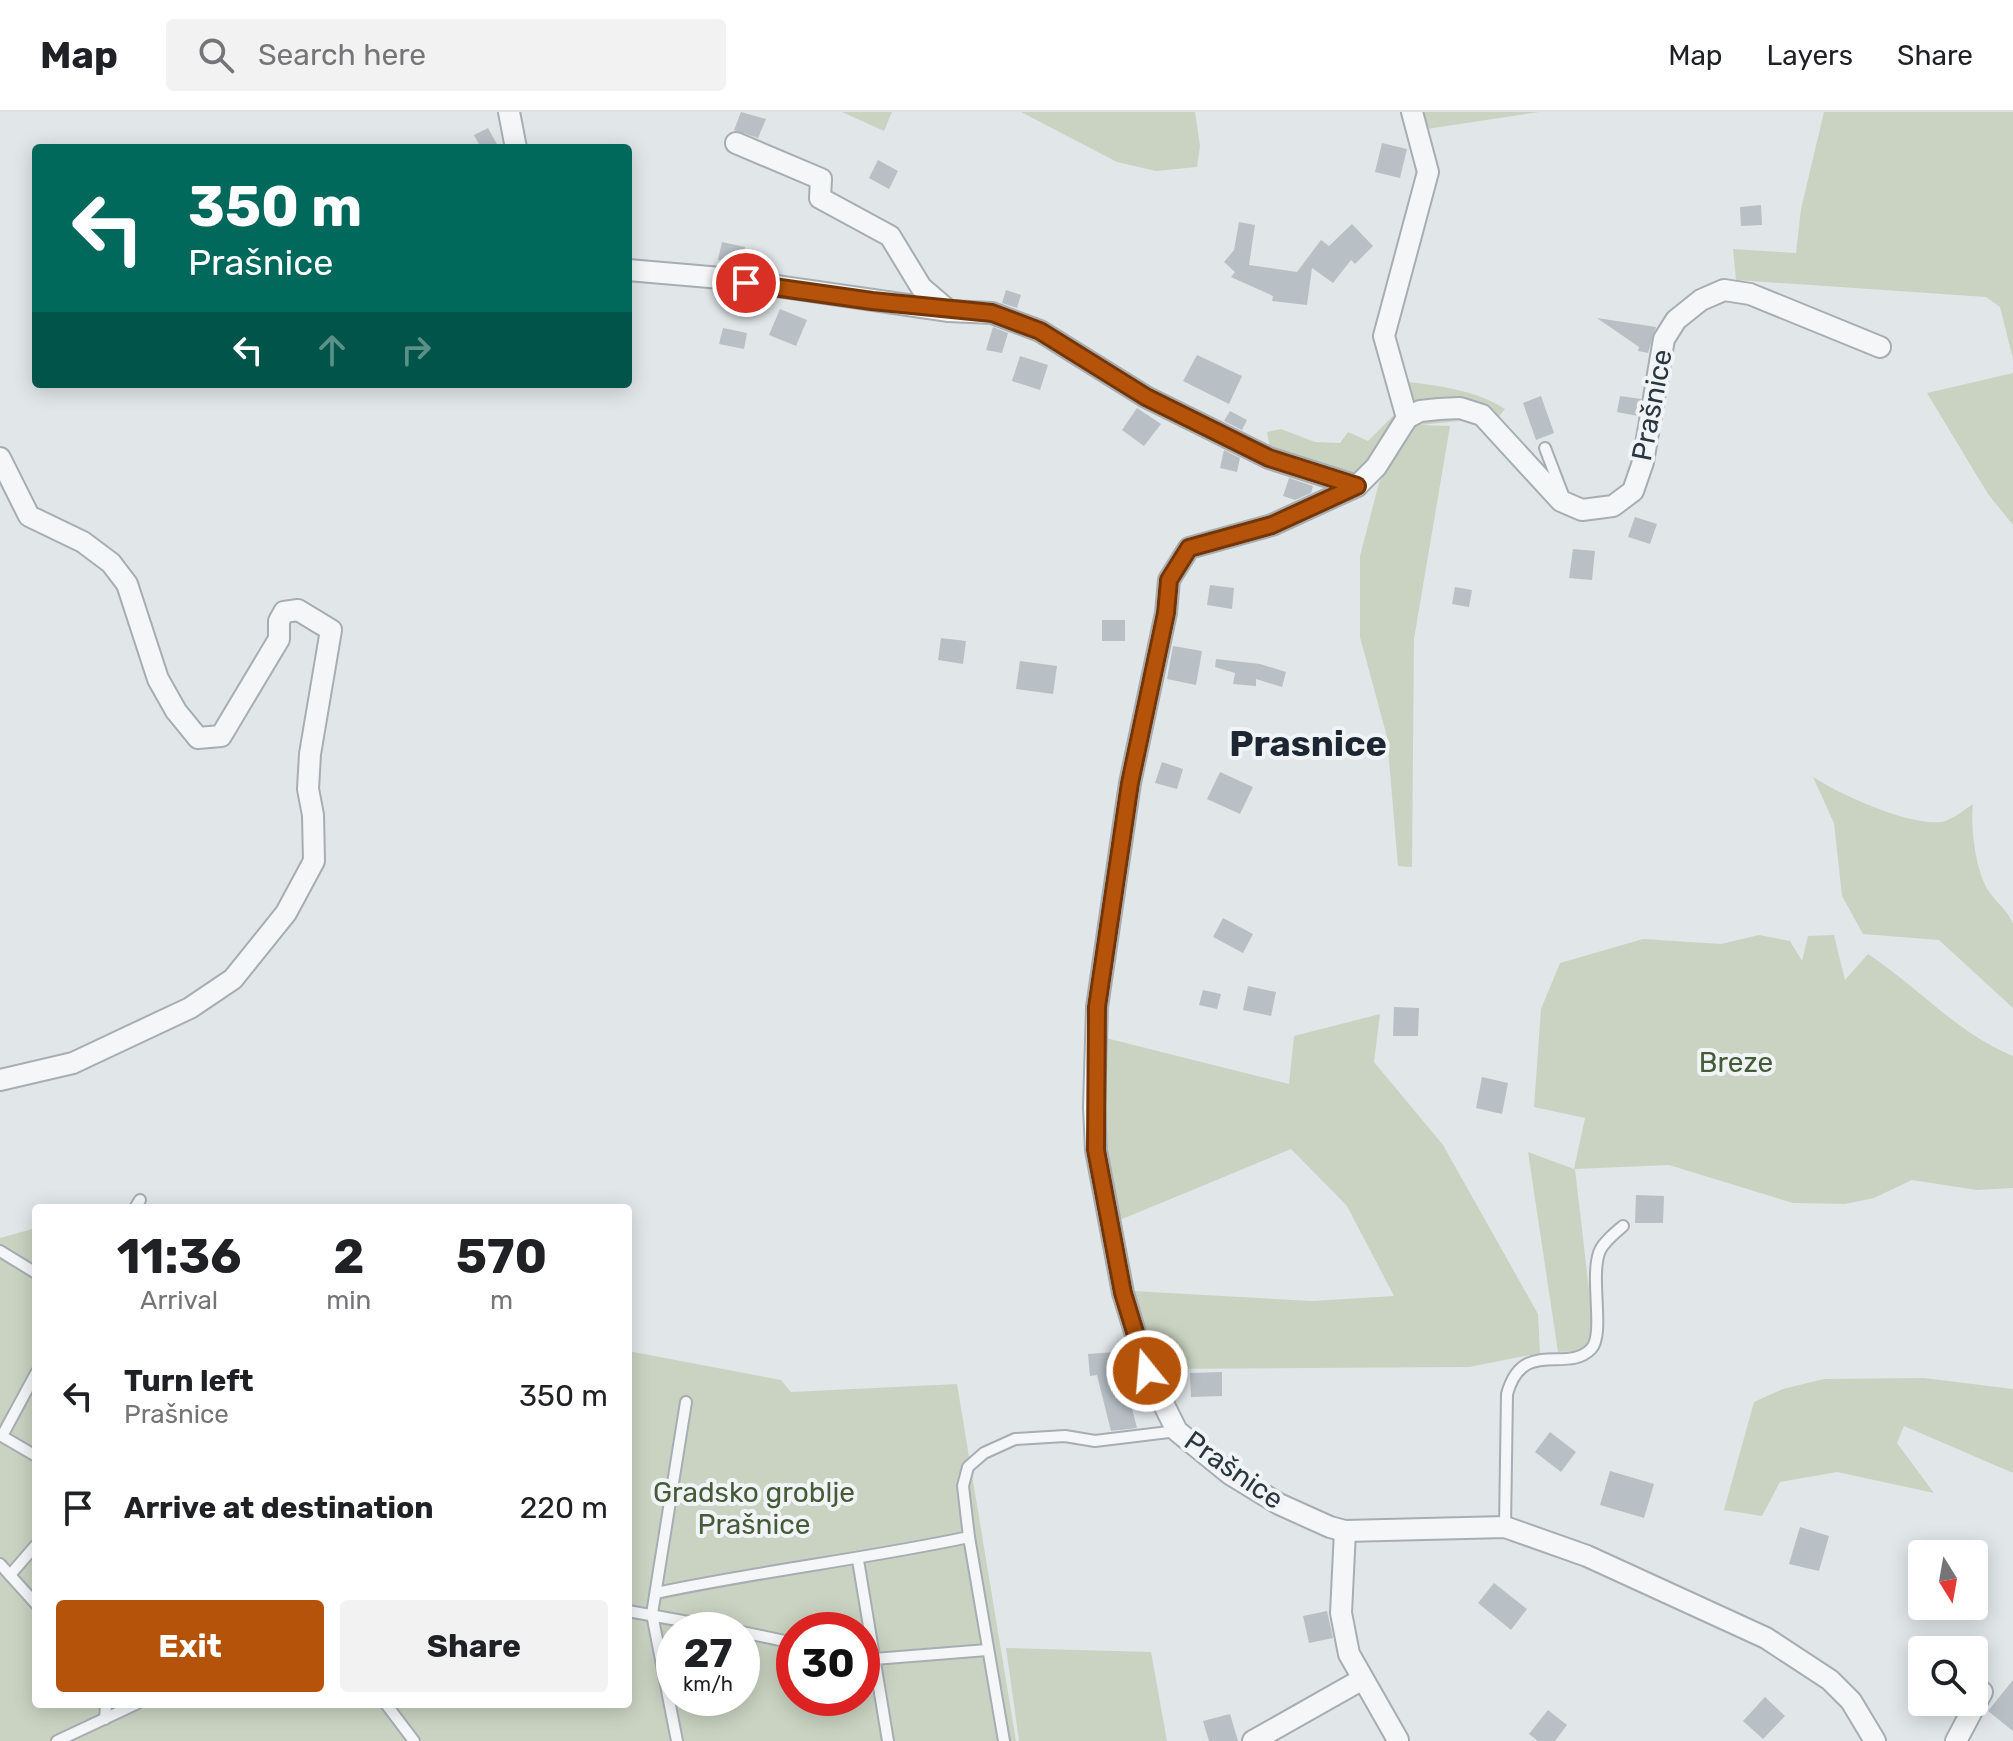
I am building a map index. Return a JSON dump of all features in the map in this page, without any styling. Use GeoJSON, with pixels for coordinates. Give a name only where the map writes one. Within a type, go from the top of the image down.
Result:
{"type":"FeatureCollection","features":[{"type":"Feature","properties":{"kind":"street"},"geometry":{"type":"LineString","coordinates":[[509,112],[515,144]]}},
{"type":"Feature","properties":{"kind":"street"},"geometry":{"type":"LineString","coordinates":[[1412,112],[1428,172],[1384,336],[1407,418],[1420,411],[1450,409],[1482,415],[1543,484],[1567,504]]}},
{"type":"Feature","properties":{"kind":"street"},"geometry":{"type":"LineString","coordinates":[[736,143],[821,179],[820,198],[890,236],[921,287],[949,311]]}},
{"type":"Feature","properties":{"kind":"street"},"geometry":{"type":"LineString","coordinates":[[632,270],[721,278],[949,311],[992,313],[1040,331],[1146,397],[1269,458],[1357,486]]}},
{"type":"Feature","properties":{"kind":"street","name":"Prašnice"},"geometry":{"type":"LineString","coordinates":[[1567,504],[1582,510],[1613,506],[1633,491],[1643,462],[1664,339],[1676,320],[1701,300],[1724,290],[1750,294],[1880,347]]}},
{"type":"Feature","properties":{"kind":"street","name":"Prašnice"},"geometry":{"type":"LineString","coordinates":[[1407,418],[1376,467],[1357,486],[1272,525],[1189,548],[1169,580],[1166,613],[1130,783],[1108,922],[1097,1007],[1094,1107],[1096,1150],[1123,1293],[1147,1371],[1177,1431],[1230,1474],[1279,1504],[1345,1531],[1505,1527],[1587,1556],[1766,1638],[1830,1680],[1851,1701],[1875,1741]]}},
{"type":"Feature","properties":{"kind":"street"},"geometry":{"type":"LineString","coordinates":[[0,458],[29,516],[83,542],[111,563],[127,584],[158,679],[176,711],[198,738],[221,736],[279,639],[279,621],[284,612],[298,610],[331,630],[310,754],[308,789],[313,815],[314,861],[286,913],[233,979],[190,1008],[73,1063],[0,1080]]}},
{"type":"Feature","properties":{"kind":"street"},"geometry":{"type":"LineString","coordinates":[[1345,1531],[1341,1613],[1349,1654],[1361,1680],[1398,1740]]}},
{"type":"Feature","properties":{"kind":"street"},"geometry":{"type":"LineString","coordinates":[[1253,1741],[1361,1680]]}},
{"type":"Feature","properties":{"kind":"street"},"geometry":{"type":"LineString","coordinates":[[1956,1741],[1969,1716]]}},
{"type":"Feature","properties":{"kind":"lane"},"geometry":{"type":"LineString","coordinates":[[1545,448],[1567,504]]}},
{"type":"Feature","properties":{"kind":"lane"},"geometry":{"type":"LineString","coordinates":[[1505,1527],[1507,1394],[1510,1382],[1530,1363],[1544,1357],[1574,1358],[1594,1346],[1600,1331],[1595,1304],[1599,1249],[1623,1226]]}},
{"type":"Feature","properties":{"kind":"lane"},"geometry":{"type":"LineString","coordinates":[[0,1251],[32,1271]]}},
{"type":"Feature","properties":{"kind":"lane"},"geometry":{"type":"LineString","coordinates":[[32,1380],[1,1436],[32,1454]]}},
{"type":"Feature","properties":{"kind":"lane"},"geometry":{"type":"LineString","coordinates":[[677,1741],[652,1614],[686,1402]]}},
{"type":"Feature","properties":{"kind":"lane"},"geometry":{"type":"LineString","coordinates":[[1004,1741],[969,1537],[964,1477],[975,1459],[999,1445],[1038,1436],[1095,1441],[1177,1431]]}},
{"type":"Feature","properties":{"kind":"lane"},"geometry":{"type":"LineString","coordinates":[[656,1593],[748,1573],[858,1560],[969,1537]]}},
{"type":"Feature","properties":{"kind":"lane"},"geometry":{"type":"LineString","coordinates":[[10,1575],[32,1550]]}},
{"type":"Feature","properties":{"kind":"lane"},"geometry":{"type":"LineString","coordinates":[[858,1560],[866,1612]]}},
{"type":"Feature","properties":{"kind":"lane"},"geometry":{"type":"LineString","coordinates":[[0,1564],[32,1600]]}},
{"type":"Feature","properties":{"kind":"lane"},"geometry":{"type":"LineString","coordinates":[[632,1612],[656,1615]]}},
{"type":"Feature","properties":{"kind":"lane"},"geometry":{"type":"LineString","coordinates":[[880,1659],[987,1650]]}},
{"type":"Feature","properties":{"kind":"lane"},"geometry":{"type":"LineString","coordinates":[[880,1694],[888,1741]]}},
{"type":"Feature","properties":{"kind":"lane"},"geometry":{"type":"LineString","coordinates":[[105,1719],[106,1708]]}},
{"type":"Feature","properties":{"kind":"lane"},"geometry":{"type":"LineString","coordinates":[[57,1741],[128,1708]]}},
{"type":"Feature","properties":{"kind":"lane"},"geometry":{"type":"LineString","coordinates":[[389,1708],[414,1741]]}},
{"type":"Feature","properties":{"kind":"green space"},"geometry":{"type":"Polygon","coordinates":[[[842,112],[892,112],[884,131],[842,112]]]}},
{"type":"Feature","properties":{"kind":"green space"},"geometry":{"type":"Polygon","coordinates":[[[1021,112],[1195,112],[1200,146],[1197,167],[1156,171],[1117,162],[1021,112]]]}},
{"type":"Feature","properties":{"kind":"green space"},"geometry":{"type":"Polygon","coordinates":[[[1417,112],[1539,112],[1420,130],[1417,112]]]}},
{"type":"Feature","properties":{"kind":"green space"},"geometry":{"type":"Polygon","coordinates":[[[1824,112],[2013,112],[2013,359],[2000,307],[1986,297],[1736,280],[1733,249],[1796,253],[1801,209],[1824,112]]]}},
{"type":"Feature","properties":{"kind":"green space"},"geometry":{"type":"Polygon","coordinates":[[[2013,373],[2013,525],[1988,494],[1927,393],[2013,373]]]}},
{"type":"Feature","properties":{"kind":"green space"},"geometry":{"type":"Polygon","coordinates":[[[1406,382],[1470,393],[1505,409],[1487,432],[1478,419],[1420,425],[1450,426],[1414,639],[1412,867],[1398,866],[1387,737],[1360,637],[1360,556],[1379,483],[1412,428],[1406,382]]]}},
{"type":"Feature","properties":{"kind":"green space"},"geometry":{"type":"Polygon","coordinates":[[[1398,411],[1372,471],[1326,474],[1271,452],[1267,432],[1281,429],[1315,442],[1340,443],[1348,432],[1368,441],[1398,411]]]}},
{"type":"Feature","properties":{"kind":"green space"},"geometry":{"type":"Polygon","coordinates":[[[1813,777],[1876,808],[1927,822],[1949,820],[1973,804],[1973,837],[1981,875],[2013,924],[2013,1008],[1939,940],[1863,934],[1842,896],[1834,823],[1813,777]]]}},
{"type":"Feature","properties":{"kind":"green space","name":"Breze"},"geometry":{"type":"Polygon","coordinates":[[[1759,935],[1790,941],[1802,961],[1808,936],[1834,935],[1845,980],[1868,954],[1974,1035],[2013,1056],[2013,1188],[1977,1190],[1912,1180],[1874,1198],[1845,1204],[1793,1203],[1669,1165],[1575,1169],[1596,1350],[1558,1352],[1528,1152],[1574,1169],[1585,1118],[1534,1107],[1541,1009],[1560,963],[1643,939],[1721,944],[1759,935]]]}},
{"type":"Feature","properties":{"kind":"green space"},"geometry":{"type":"Polygon","coordinates":[[[1380,1014],[1374,1062],[1443,1145],[1538,1314],[1540,1353],[1469,1367],[1158,1369],[1133,1291],[1312,1301],[1394,1296],[1347,1206],[1291,1149],[1115,1222],[1102,1148],[1102,1037],[1289,1084],[1294,1036],[1380,1014]]]}},
{"type":"Feature","properties":{"kind":"green space","name":"Gradsko groblje Prašnice"},"geometry":{"type":"Polygon","coordinates":[[[32,1229],[32,1708],[632,1708],[632,1352],[781,1380],[791,1392],[957,1384],[1016,1741],[0,1741],[0,1238],[32,1229]]]}},
{"type":"Feature","properties":{"kind":"green space"},"geometry":{"type":"Polygon","coordinates":[[[1924,1378],[2013,1389],[2013,1473],[1904,1426],[1897,1443],[1934,1493],[1837,1472],[1780,1482],[1762,1516],[1724,1510],[1754,1402],[1783,1389],[1824,1379],[1924,1378]]]}},
{"type":"Feature","properties":{"kind":"green space"},"geometry":{"type":"Polygon","coordinates":[[[1006,1648],[1151,1652],[1167,1741],[1019,1741],[1006,1648]]]}},
{"type":"Feature","properties":{"kind":"building"},"geometry":{"type":"Polygon","coordinates":[[[741,112],[766,119],[758,138],[734,130],[741,112]]]}},
{"type":"Feature","properties":{"kind":"building"},"geometry":{"type":"Polygon","coordinates":[[[488,128],[497,144],[479,144],[474,135],[488,128]]]}},
{"type":"Feature","properties":{"kind":"building"},"geometry":{"type":"Polygon","coordinates":[[[1382,143],[1407,149],[1400,178],[1375,172],[1382,143]]]}},
{"type":"Feature","properties":{"kind":"building"},"geometry":{"type":"Polygon","coordinates":[[[878,160],[898,171],[889,189],[869,178],[878,160]]]}},
{"type":"Feature","properties":{"kind":"building"},"geometry":{"type":"Polygon","coordinates":[[[1761,205],[1762,225],[1741,226],[1740,207],[1761,205]]]}},
{"type":"Feature","properties":{"kind":"building"},"geometry":{"type":"Polygon","coordinates":[[[1239,222],[1255,225],[1249,265],[1297,272],[1321,240],[1329,246],[1352,224],[1373,246],[1355,264],[1351,260],[1333,283],[1312,268],[1307,305],[1272,301],[1273,296],[1231,277],[1235,272],[1224,262],[1234,250],[1239,222]]]}},
{"type":"Feature","properties":{"kind":"building"},"geometry":{"type":"Polygon","coordinates":[[[722,242],[745,247],[741,266],[718,260],[722,242]]]}},
{"type":"Feature","properties":{"kind":"building"},"geometry":{"type":"Polygon","coordinates":[[[1006,290],[1021,295],[1017,308],[1002,303],[1006,290]]]}},
{"type":"Feature","properties":{"kind":"building"},"geometry":{"type":"Polygon","coordinates":[[[780,309],[807,320],[796,346],[769,335],[780,309]]]}},
{"type":"Feature","properties":{"kind":"building"},"geometry":{"type":"Polygon","coordinates":[[[1597,318],[1656,327],[1648,353],[1638,351],[1639,347],[1597,318]]]}},
{"type":"Feature","properties":{"kind":"building"},"geometry":{"type":"Polygon","coordinates":[[[993,327],[1008,333],[1002,353],[986,350],[993,327]]]}},
{"type":"Feature","properties":{"kind":"building"},"geometry":{"type":"Polygon","coordinates":[[[723,328],[747,333],[744,349],[719,344],[723,328]]]}},
{"type":"Feature","properties":{"kind":"building"},"geometry":{"type":"Polygon","coordinates":[[[1197,355],[1242,376],[1229,404],[1183,381],[1197,355]]]}},
{"type":"Feature","properties":{"kind":"building"},"geometry":{"type":"Polygon","coordinates":[[[1020,356],[1048,365],[1040,390],[1012,381],[1020,356]]]}},
{"type":"Feature","properties":{"kind":"building"},"geometry":{"type":"Polygon","coordinates":[[[1541,396],[1554,433],[1536,440],[1523,403],[1541,396]]]}},
{"type":"Feature","properties":{"kind":"building"},"geometry":{"type":"Polygon","coordinates":[[[1620,396],[1641,399],[1638,416],[1617,412],[1620,396]]]}},
{"type":"Feature","properties":{"kind":"building"},"geometry":{"type":"Polygon","coordinates":[[[1137,408],[1161,424],[1144,446],[1122,430],[1137,408]]]}},
{"type":"Feature","properties":{"kind":"building"},"geometry":{"type":"Polygon","coordinates":[[[1230,411],[1247,420],[1242,430],[1224,421],[1230,411]]]}},
{"type":"Feature","properties":{"kind":"building"},"geometry":{"type":"Polygon","coordinates":[[[1224,450],[1240,458],[1237,472],[1220,468],[1224,450]]]}},
{"type":"Feature","properties":{"kind":"building"},"geometry":{"type":"Polygon","coordinates":[[[1289,478],[1313,486],[1311,493],[1295,500],[1283,496],[1289,478]]]}},
{"type":"Feature","properties":{"kind":"building"},"geometry":{"type":"Polygon","coordinates":[[[1635,517],[1657,524],[1650,544],[1628,537],[1635,517]]]}},
{"type":"Feature","properties":{"kind":"building"},"geometry":{"type":"Polygon","coordinates":[[[1573,549],[1595,551],[1592,580],[1569,578],[1573,549]]]}},
{"type":"Feature","properties":{"kind":"building"},"geometry":{"type":"Polygon","coordinates":[[[1210,585],[1234,588],[1232,609],[1207,605],[1210,585]]]}},
{"type":"Feature","properties":{"kind":"building"},"geometry":{"type":"Polygon","coordinates":[[[1455,587],[1472,590],[1469,607],[1452,604],[1455,587]]]}},
{"type":"Feature","properties":{"kind":"building"},"geometry":{"type":"Polygon","coordinates":[[[1102,620],[1125,620],[1125,641],[1102,641],[1102,620]]]}},
{"type":"Feature","properties":{"kind":"building"},"geometry":{"type":"Polygon","coordinates":[[[941,638],[966,641],[963,664],[938,660],[941,638]]]}},
{"type":"Feature","properties":{"kind":"building"},"geometry":{"type":"Polygon","coordinates":[[[1173,646],[1202,651],[1196,685],[1167,679],[1173,646]]]}},
{"type":"Feature","properties":{"kind":"building"},"geometry":{"type":"Polygon","coordinates":[[[1216,659],[1260,664],[1286,672],[1282,687],[1256,679],[1256,686],[1233,684],[1235,673],[1215,667],[1216,659]]]}},
{"type":"Feature","properties":{"kind":"building"},"geometry":{"type":"Polygon","coordinates":[[[1020,661],[1057,666],[1053,694],[1016,689],[1020,661]]]}},
{"type":"Feature","properties":{"kind":"building"},"geometry":{"type":"Polygon","coordinates":[[[1162,762],[1183,769],[1177,789],[1155,783],[1162,762]]]}},
{"type":"Feature","properties":{"kind":"building"},"geometry":{"type":"Polygon","coordinates":[[[1220,772],[1253,787],[1240,814],[1207,799],[1220,772]]]}},
{"type":"Feature","properties":{"kind":"building"},"geometry":{"type":"Polygon","coordinates":[[[1223,918],[1253,934],[1243,953],[1213,937],[1223,918]]]}},
{"type":"Feature","properties":{"kind":"building"},"geometry":{"type":"Polygon","coordinates":[[[1248,986],[1276,992],[1271,1016],[1243,1010],[1248,986]]]}},
{"type":"Feature","properties":{"kind":"building"},"geometry":{"type":"Polygon","coordinates":[[[1203,990],[1221,994],[1217,1009],[1199,1005],[1203,990]]]}},
{"type":"Feature","properties":{"kind":"building"},"geometry":{"type":"Polygon","coordinates":[[[1394,1007],[1419,1008],[1418,1036],[1393,1036],[1394,1007]]]}},
{"type":"Feature","properties":{"kind":"building"},"geometry":{"type":"Polygon","coordinates":[[[1482,1077],[1508,1083],[1502,1114],[1476,1108],[1482,1077]]]}},
{"type":"Feature","properties":{"kind":"building"},"geometry":{"type":"Polygon","coordinates":[[[1636,1195],[1664,1196],[1663,1223],[1635,1223],[1636,1195]]]}},
{"type":"Feature","properties":{"kind":"building"},"geometry":{"type":"Polygon","coordinates":[[[1115,1352],[1119,1391],[1127,1389],[1137,1428],[1111,1431],[1097,1375],[1090,1376],[1088,1354],[1115,1352]]]}},
{"type":"Feature","properties":{"kind":"building"},"geometry":{"type":"Polygon","coordinates":[[[1222,1372],[1222,1396],[1191,1397],[1190,1373],[1222,1372]]]}},
{"type":"Feature","properties":{"kind":"building"},"geometry":{"type":"Polygon","coordinates":[[[1550,1432],[1576,1452],[1561,1472],[1535,1452],[1550,1432]]]}},
{"type":"Feature","properties":{"kind":"building"},"geometry":{"type":"Polygon","coordinates":[[[1610,1471],[1654,1484],[1644,1518],[1600,1505],[1610,1471]]]}},
{"type":"Feature","properties":{"kind":"building"},"geometry":{"type":"Polygon","coordinates":[[[1800,1527],[1829,1536],[1819,1571],[1789,1564],[1800,1527]]]}},
{"type":"Feature","properties":{"kind":"building"},"geometry":{"type":"Polygon","coordinates":[[[1494,1583],[1527,1609],[1511,1630],[1478,1603],[1494,1583]]]}},
{"type":"Feature","properties":{"kind":"building"},"geometry":{"type":"Polygon","coordinates":[[[1327,1611],[1333,1638],[1309,1643],[1303,1616],[1327,1611]]]}},
{"type":"Feature","properties":{"kind":"building"},"geometry":{"type":"Polygon","coordinates":[[[2013,1680],[2013,1731],[1988,1711],[2013,1680]]]}},
{"type":"Feature","properties":{"kind":"building"},"geometry":{"type":"Polygon","coordinates":[[[1765,1697],[1785,1716],[1763,1739],[1743,1721],[1765,1697]]]}},
{"type":"Feature","properties":{"kind":"building"},"geometry":{"type":"Polygon","coordinates":[[[1548,1710],[1567,1725],[1555,1741],[1538,1741],[1529,1734],[1548,1710]]]}},
{"type":"Feature","properties":{"kind":"building"},"geometry":{"type":"Polygon","coordinates":[[[1230,1714],[1238,1741],[1209,1741],[1203,1721],[1230,1714]]]}},
{"type":"Feature","properties":{"kind":"district","name":"Prasnice"},"geometry":{"type":"Point","coordinates":[1308,743]}},
{"type":"Feature","properties":{"kind":"route"},"geometry":{"type":"LineString","coordinates":[[746,283],[949,311],[992,313],[1040,331],[1146,397],[1269,458],[1357,486],[1272,525],[1189,548],[1169,580],[1166,613],[1130,783],[1123,846],[1110,908],[1097,1007],[1094,1107],[1096,1150],[1109,1226],[1123,1293],[1147,1371]]}}]}
